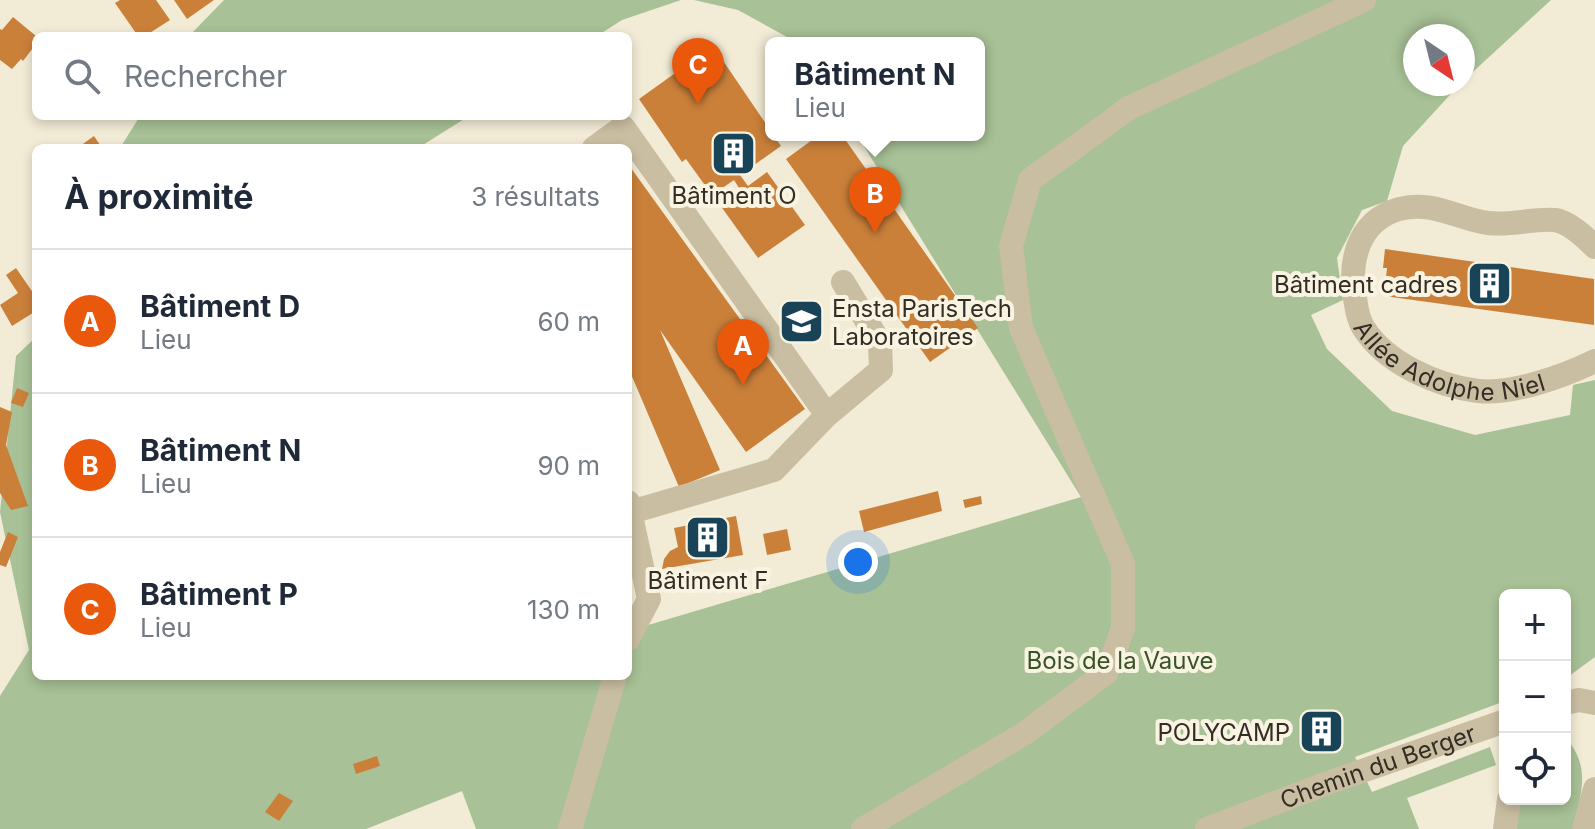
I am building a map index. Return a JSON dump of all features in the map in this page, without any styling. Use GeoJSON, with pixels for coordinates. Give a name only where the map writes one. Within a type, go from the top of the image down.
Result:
{"type":"FeatureCollection","features":[{"type":"Feature","properties":{"kind":"street"},"geometry":{"type":"LineString","coordinates":[[863,829],[1025,733],[1107,672],[1123,628],[1123,564],[1021,328],[1011,246],[1030,180],[1129,108],[1364,0]]}},
{"type":"Feature","properties":{"kind":"street"},"geometry":{"type":"LineString","coordinates":[[600,144],[623,127],[827,415]]}},
{"type":"Feature","properties":{"kind":"street","name":"Allée Adolphe Niel"},"geometry":{"type":"LineString","coordinates":[[1595,247],[1574,229],[1557,220],[1509,225],[1485,223],[1433,208],[1400,209],[1382,218],[1361,236],[1355,250],[1352,272],[1361,325],[1382,347],[1419,373],[1479,391],[1508,390],[1555,378],[1595,361]]}},
{"type":"Feature","properties":{"kind":"street"},"geometry":{"type":"LineString","coordinates":[[632,506],[774,470],[827,415],[881,370],[880,343],[843,282]]}},
{"type":"Feature","properties":{"kind":"street"},"geometry":{"type":"LineString","coordinates":[[632,521],[649,599],[632,631]]}},
{"type":"Feature","properties":{"kind":"street"},"geometry":{"type":"LineString","coordinates":[[570,829],[614,680]]}},
{"type":"Feature","properties":{"kind":"street"},"geometry":{"type":"LineString","coordinates":[[1571,702],[1595,703]]}},
{"type":"Feature","properties":{"kind":"street","name":"Chemin du Berger"},"geometry":{"type":"LineString","coordinates":[[1207,829],[1499,723]]}},
{"type":"Feature","properties":{"kind":"street"},"geometry":{"type":"LineString","coordinates":[[1584,829],[1595,789]]}},
{"type":"Feature","properties":{"kind":"street"},"geometry":{"type":"LineString","coordinates":[[1505,829],[1508,805]]}},
{"type":"Feature","properties":{"kind":"green space"},"geometry":{"type":"Polygon","coordinates":[[[224,0],[681,0],[622,20],[603,32],[193,32],[224,0]]]}},
{"type":"Feature","properties":{"kind":"green space","name":"Bois de la Vauve"},"geometry":{"type":"Polygon","coordinates":[[[694,0],[1551,0],[1475,70],[1475,24],[1403,24],[1403,96],[1449,96],[1403,146],[1387,201],[1362,210],[1337,258],[1343,300],[1311,315],[1327,349],[1392,411],[1475,435],[1570,415],[1573,385],[1595,380],[1595,657],[1571,675],[1571,589],[1499,589],[1499,703],[1355,757],[1372,792],[1490,747],[1496,765],[1407,798],[1419,829],[476,829],[462,791],[366,829],[0,829],[0,696],[29,650],[0,512],[16,356],[32,341],[32,680],[632,680],[632,630],[1081,497],[861,141],[985,141],[985,37],[787,37],[738,10],[694,0]]]}},
{"type":"Feature","properties":{"kind":"green space"},"geometry":{"type":"Polygon","coordinates":[[[138,120],[463,120],[424,144],[122,144],[138,120]]]}},
{"type":"Feature","properties":{"kind":"green space"},"geometry":{"type":"Polygon","coordinates":[[[1571,745],[1582,770],[1573,829],[1513,829],[1515,805],[1571,805],[1571,745]]]}},
{"type":"Feature","properties":{"kind":"building"},"geometry":{"type":"Polygon","coordinates":[[[120,0],[156,0],[170,20],[151,32],[135,32],[115,3],[120,0]]]}},
{"type":"Feature","properties":{"kind":"building"},"geometry":{"type":"Polygon","coordinates":[[[174,0],[214,0],[187,19],[174,0]]]}},
{"type":"Feature","properties":{"kind":"building"},"geometry":{"type":"Polygon","coordinates":[[[13,17],[32,33],[32,49],[12,69],[0,60],[2,30],[13,17]]]}},
{"type":"Feature","properties":{"kind":"building"},"geometry":{"type":"Polygon","coordinates":[[[713,46],[765,122],[765,141],[778,141],[781,146],[740,175],[748,186],[767,172],[805,225],[758,258],[720,205],[741,191],[734,180],[712,195],[686,159],[682,162],[639,99],[713,46]]]}},
{"type":"Feature","properties":{"kind":"building"},"geometry":{"type":"Polygon","coordinates":[[[94,136],[99,144],[83,144],[94,136]]]}},
{"type":"Feature","properties":{"kind":"building"},"geometry":{"type":"Polygon","coordinates":[[[811,141],[846,141],[978,328],[930,362],[786,159],[811,141]]]}},
{"type":"Feature","properties":{"kind":"building"},"geometry":{"type":"Polygon","coordinates":[[[632,170],[805,409],[746,452],[660,330],[720,470],[679,487],[632,376],[632,170]]]}},
{"type":"Feature","properties":{"kind":"building","name":"Bâtiment cadres"},"geometry":{"type":"Polygon","coordinates":[[[1385,249],[1594,279],[1594,325],[1384,296],[1387,268],[1383,268],[1385,249]]]}},
{"type":"Feature","properties":{"kind":"building"},"geometry":{"type":"Polygon","coordinates":[[[16,268],[32,291],[32,314],[12,326],[0,305],[18,293],[6,275],[16,268]]]}},
{"type":"Feature","properties":{"kind":"building"},"geometry":{"type":"Polygon","coordinates":[[[17,388],[29,393],[23,407],[11,403],[17,388]]]}},
{"type":"Feature","properties":{"kind":"building"},"geometry":{"type":"Polygon","coordinates":[[[0,407],[12,412],[6,445],[28,506],[11,510],[0,493],[0,407]]]}},
{"type":"Feature","properties":{"kind":"building"},"geometry":{"type":"Polygon","coordinates":[[[938,491],[942,511],[864,532],[859,511],[938,491]]]}},
{"type":"Feature","properties":{"kind":"building"},"geometry":{"type":"Polygon","coordinates":[[[981,496],[982,504],[965,508],[963,500],[981,496]]]}},
{"type":"Feature","properties":{"kind":"building","name":"Bâtiment F"},"geometry":{"type":"Polygon","coordinates":[[[736,516],[743,555],[662,569],[664,559],[678,547],[674,528],[736,516]]]}},
{"type":"Feature","properties":{"kind":"building"},"geometry":{"type":"Polygon","coordinates":[[[787,529],[791,550],[767,555],[763,534],[787,529]]]}},
{"type":"Feature","properties":{"kind":"building"},"geometry":{"type":"Polygon","coordinates":[[[8,532],[18,537],[6,567],[0,565],[0,552],[8,532]]]}},
{"type":"Feature","properties":{"kind":"building","name":"POLYCAMP"},"geometry":{"type":"Polygon","coordinates":[[[1322,724],[1328,738],[1319,741],[1314,727],[1322,724]]]}},
{"type":"Feature","properties":{"kind":"building"},"geometry":{"type":"Polygon","coordinates":[[[377,756],[380,766],[356,774],[353,764],[377,756]]]}},
{"type":"Feature","properties":{"kind":"building"},"geometry":{"type":"Polygon","coordinates":[[[279,793],[293,801],[279,821],[265,812],[279,793]]]}},
{"type":"Feature","properties":{"kind":"place","name":"Bâtiment P"},"geometry":{"type":"Point","coordinates":[698,104]}},
{"type":"Feature","properties":{"kind":"place","name":"Bâtiment O"},"geometry":{"type":"Point","coordinates":[734,153]}},
{"type":"Feature","properties":{"kind":"place","name":"Bâtiment N"},"geometry":{"type":"Point","coordinates":[875,233]}},
{"type":"Feature","properties":{"kind":"place","name":"Bâtiment cadres"},"geometry":{"type":"Point","coordinates":[1489,284]}},
{"type":"Feature","properties":{"kind":"place","name":"Ensta ParisTech Laboratoires"},"geometry":{"type":"Point","coordinates":[801,322]}},
{"type":"Feature","properties":{"kind":"place","name":"Bâtiment D"},"geometry":{"type":"Point","coordinates":[743,385]}},
{"type":"Feature","properties":{"kind":"place","name":"Bâtiment F"},"geometry":{"type":"Point","coordinates":[708,538]}},
{"type":"Feature","properties":{"kind":"place","name":"POLYCAMP"},"geometry":{"type":"Point","coordinates":[1321,732]}}]}
